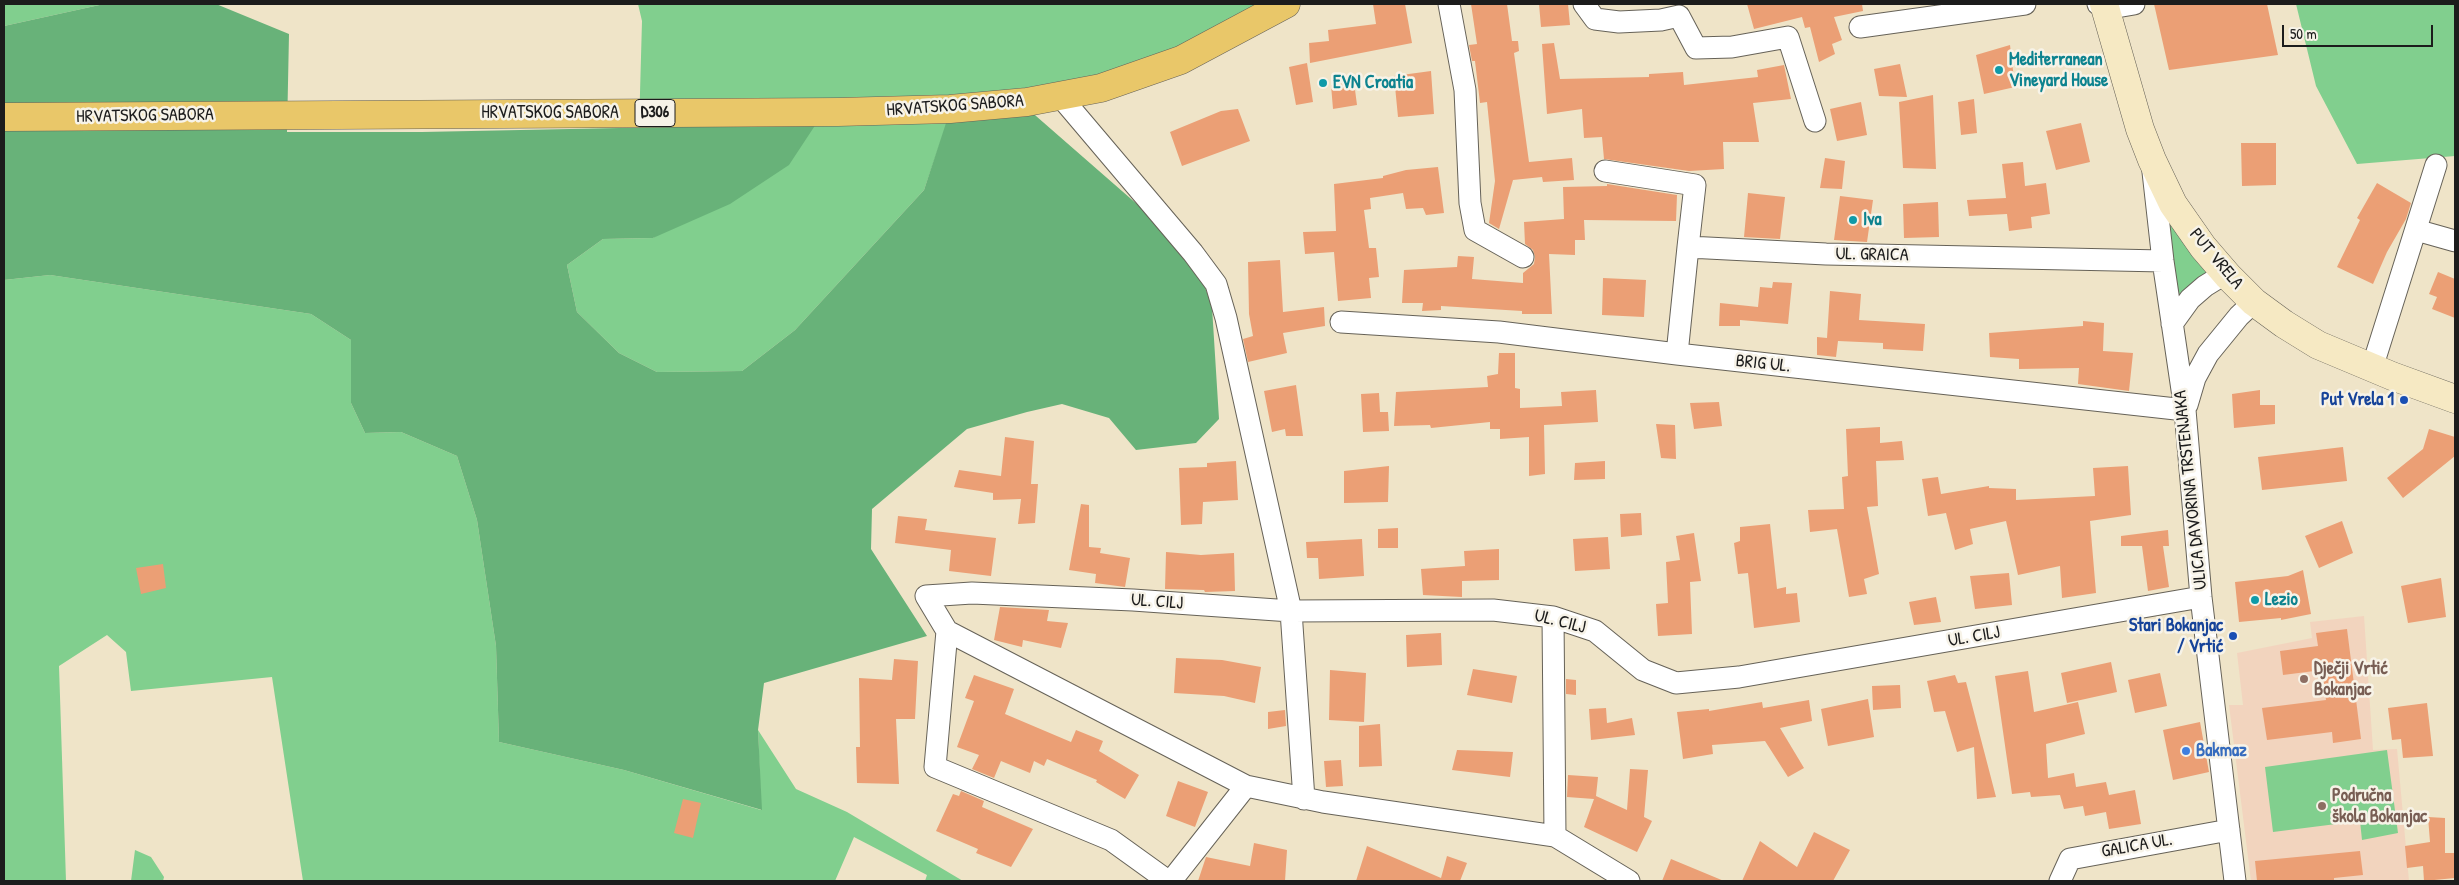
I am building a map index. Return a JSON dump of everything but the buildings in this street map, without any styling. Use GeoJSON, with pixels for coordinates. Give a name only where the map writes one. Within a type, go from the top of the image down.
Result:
{"type":"FeatureCollection","features":[{"type":"Feature","properties":{"kind":"main road","name":"HRVATSKOG SABORA"},"geometry":{"type":"LineString","coordinates":[[4,117],[838,112],[950,109],[1027,102],[1101,88],[1181,60],[1286,4]]}},
{"type":"Feature","properties":{"kind":"main road","name":"PUT VRELA"},"geometry":{"type":"LineString","coordinates":[[2102,5],[2140,129],[2152,160],[2173,204],[2202,247],[2228,276],[2254,302],[2318,344],[2372,368],[2455,398]]}},
{"type":"Feature","properties":{"kind":"street"},"geometry":{"type":"LineString","coordinates":[[1449,4],[1464,90],[1470,203],[1475,230],[1524,257]]}},
{"type":"Feature","properties":{"kind":"street"},"geometry":{"type":"LineString","coordinates":[[1584,4],[1595,20],[1619,22],[1679,16],[1696,48],[1732,47],[1788,36],[1815,120]]}},
{"type":"Feature","properties":{"kind":"street"},"geometry":{"type":"LineString","coordinates":[[1860,27],[2025,4]]}},
{"type":"Feature","properties":{"kind":"street"},"geometry":{"type":"LineString","coordinates":[[2102,5],[2134,4]]}},
{"type":"Feature","properties":{"kind":"street"},"geometry":{"type":"LineString","coordinates":[[1060,96],[1193,253],[1216,284],[1226,318],[1291,611],[1304,799]]}},
{"type":"Feature","properties":{"kind":"street","name":"ULICA DAVORINA TRSTENJAKA"},"geometry":{"type":"LineString","coordinates":[[2152,160],[2163,261],[2185,410],[2202,597],[2235,881]]}},
{"type":"Feature","properties":{"kind":"street"},"geometry":{"type":"LineString","coordinates":[[2372,368],[2436,165]]}},
{"type":"Feature","properties":{"kind":"street"},"geometry":{"type":"LineString","coordinates":[[1605,171],[1695,185],[1677,354]]}},
{"type":"Feature","properties":{"kind":"street"},"geometry":{"type":"LineString","coordinates":[[2416,230],[2455,241]]}},
{"type":"Feature","properties":{"kind":"street","name":"UL. GRAICA"},"geometry":{"type":"LineString","coordinates":[[1688,247],[1826,254],[2163,261]]}},
{"type":"Feature","properties":{"kind":"street"},"geometry":{"type":"LineString","coordinates":[[2172,324],[2190,299],[2205,286],[2218,278],[2228,276]]}},
{"type":"Feature","properties":{"kind":"street"},"geometry":{"type":"LineString","coordinates":[[2185,410],[2195,378],[2208,354],[2239,316],[2254,302]]}},
{"type":"Feature","properties":{"kind":"street","name":"BRIG UL."},"geometry":{"type":"LineString","coordinates":[[1341,322],[1499,332],[1677,354],[2185,410]]}},
{"type":"Feature","properties":{"kind":"street","name":"UL. CILJ"},"geometry":{"type":"LineString","coordinates":[[947,631],[926,596],[972,593],[1132,600],[1291,611],[1493,610],[1554,617],[1595,631],[1643,670],[1676,683],[1739,677],[2202,597]]}},
{"type":"Feature","properties":{"kind":"street"},"geometry":{"type":"LineString","coordinates":[[1554,617],[1555,836]]}},
{"type":"Feature","properties":{"kind":"street"},"geometry":{"type":"LineString","coordinates":[[1246,786],[1169,881],[1111,840],[935,767],[947,631],[1246,786],[1304,799],[1555,836],[1629,881]]}},
{"type":"Feature","properties":{"kind":"street","name":"GALICA UL."},"geometry":{"type":"LineString","coordinates":[[2060,881],[2070,859],[2229,830]]}},
{"type":"Feature","properties":{"kind":"shaded area"},"geometry":{"type":"Polygon","coordinates":[[[2364,616],[2373,750],[2397,749],[2409,881],[2251,881],[2229,705],[2243,705],[2237,653],[2312,638],[2310,622],[2364,616]]]}},
{"type":"Feature","properties":{"kind":"green space"},"geometry":{"type":"Polygon","coordinates":[[[4,4],[104,4],[4,26],[4,4]]]}},
{"type":"Feature","properties":{"kind":"green space"},"geometry":{"type":"Polygon","coordinates":[[[104,4],[216,4],[289,34],[287,132],[422,132],[816,124],[789,165],[730,204],[653,238],[603,239],[567,265],[577,312],[619,353],[657,372],[742,371],[795,330],[924,190],[948,117],[1028,109],[1193,253],[1212,307],[1219,419],[1196,443],[1136,450],[1109,418],[1062,404],[1027,412],[967,429],[872,509],[871,549],[927,636],[764,683],[758,730],[762,810],[624,770],[499,742],[496,646],[477,520],[457,456],[401,432],[365,433],[351,403],[351,340],[311,314],[50,275],[4,280],[4,26],[104,4]]]}},
{"type":"Feature","properties":{"kind":"green space"},"geometry":{"type":"Polygon","coordinates":[[[638,4],[1278,4],[1181,60],[949,117],[924,190],[795,330],[742,371],[657,372],[619,353],[577,312],[567,265],[603,239],[653,238],[815,124],[639,129],[642,21],[638,4]]]}},
{"type":"Feature","properties":{"kind":"green space"},"geometry":{"type":"Polygon","coordinates":[[[2296,4],[2455,4],[2455,156],[2357,164],[2316,86],[2296,4]]]}},
{"type":"Feature","properties":{"kind":"green space"},"geometry":{"type":"Polygon","coordinates":[[[2170,217],[2210,274],[2176,296],[2165,218],[2170,217]]]}},
{"type":"Feature","properties":{"kind":"green space"},"geometry":{"type":"Polygon","coordinates":[[[50,275],[311,314],[351,340],[351,403],[365,433],[401,432],[457,456],[477,520],[496,646],[499,742],[624,770],[761,810],[758,730],[796,789],[847,812],[963,881],[925,881],[927,875],[854,837],[835,881],[303,881],[272,677],[131,691],[126,652],[107,635],[59,666],[66,881],[4,881],[4,280],[50,275]]]}},
{"type":"Feature","properties":{"kind":"green space"},"geometry":{"type":"Polygon","coordinates":[[[2387,750],[2398,833],[2362,840],[2360,821],[2273,832],[2265,767],[2387,750]]]}},
{"type":"Feature","properties":{"kind":"green space"},"geometry":{"type":"Polygon","coordinates":[[[135,850],[151,857],[164,877],[163,881],[131,881],[135,850]]]}},
{"type":"Feature","properties":{"kind":"place","name":"Mediterranean Vineyard House"},"geometry":{"type":"Point","coordinates":[1999,70]}},
{"type":"Feature","properties":{"kind":"place","name":"EVN Croatia"},"geometry":{"type":"Point","coordinates":[1323,83]}},
{"type":"Feature","properties":{"kind":"place","name":"Iva"},"geometry":{"type":"Point","coordinates":[1853,220]}},
{"type":"Feature","properties":{"kind":"place","name":"Put Vrela 1"},"geometry":{"type":"Point","coordinates":[2404,400]}},
{"type":"Feature","properties":{"kind":"place","name":"Lezio"},"geometry":{"type":"Point","coordinates":[2255,600]}},
{"type":"Feature","properties":{"kind":"place","name":"Stari Bokanjac / Vrtić"},"geometry":{"type":"Point","coordinates":[2233,636]}},
{"type":"Feature","properties":{"kind":"place","name":"Dječji Vrtić Bokanjac"},"geometry":{"type":"Point","coordinates":[2304,679]}},
{"type":"Feature","properties":{"kind":"place","name":"Bakmaz"},"geometry":{"type":"Point","coordinates":[2186,751]}},
{"type":"Feature","properties":{"kind":"place","name":"Područna škola Bokanjac"},"geometry":{"type":"Point","coordinates":[2322,806]}}]}
